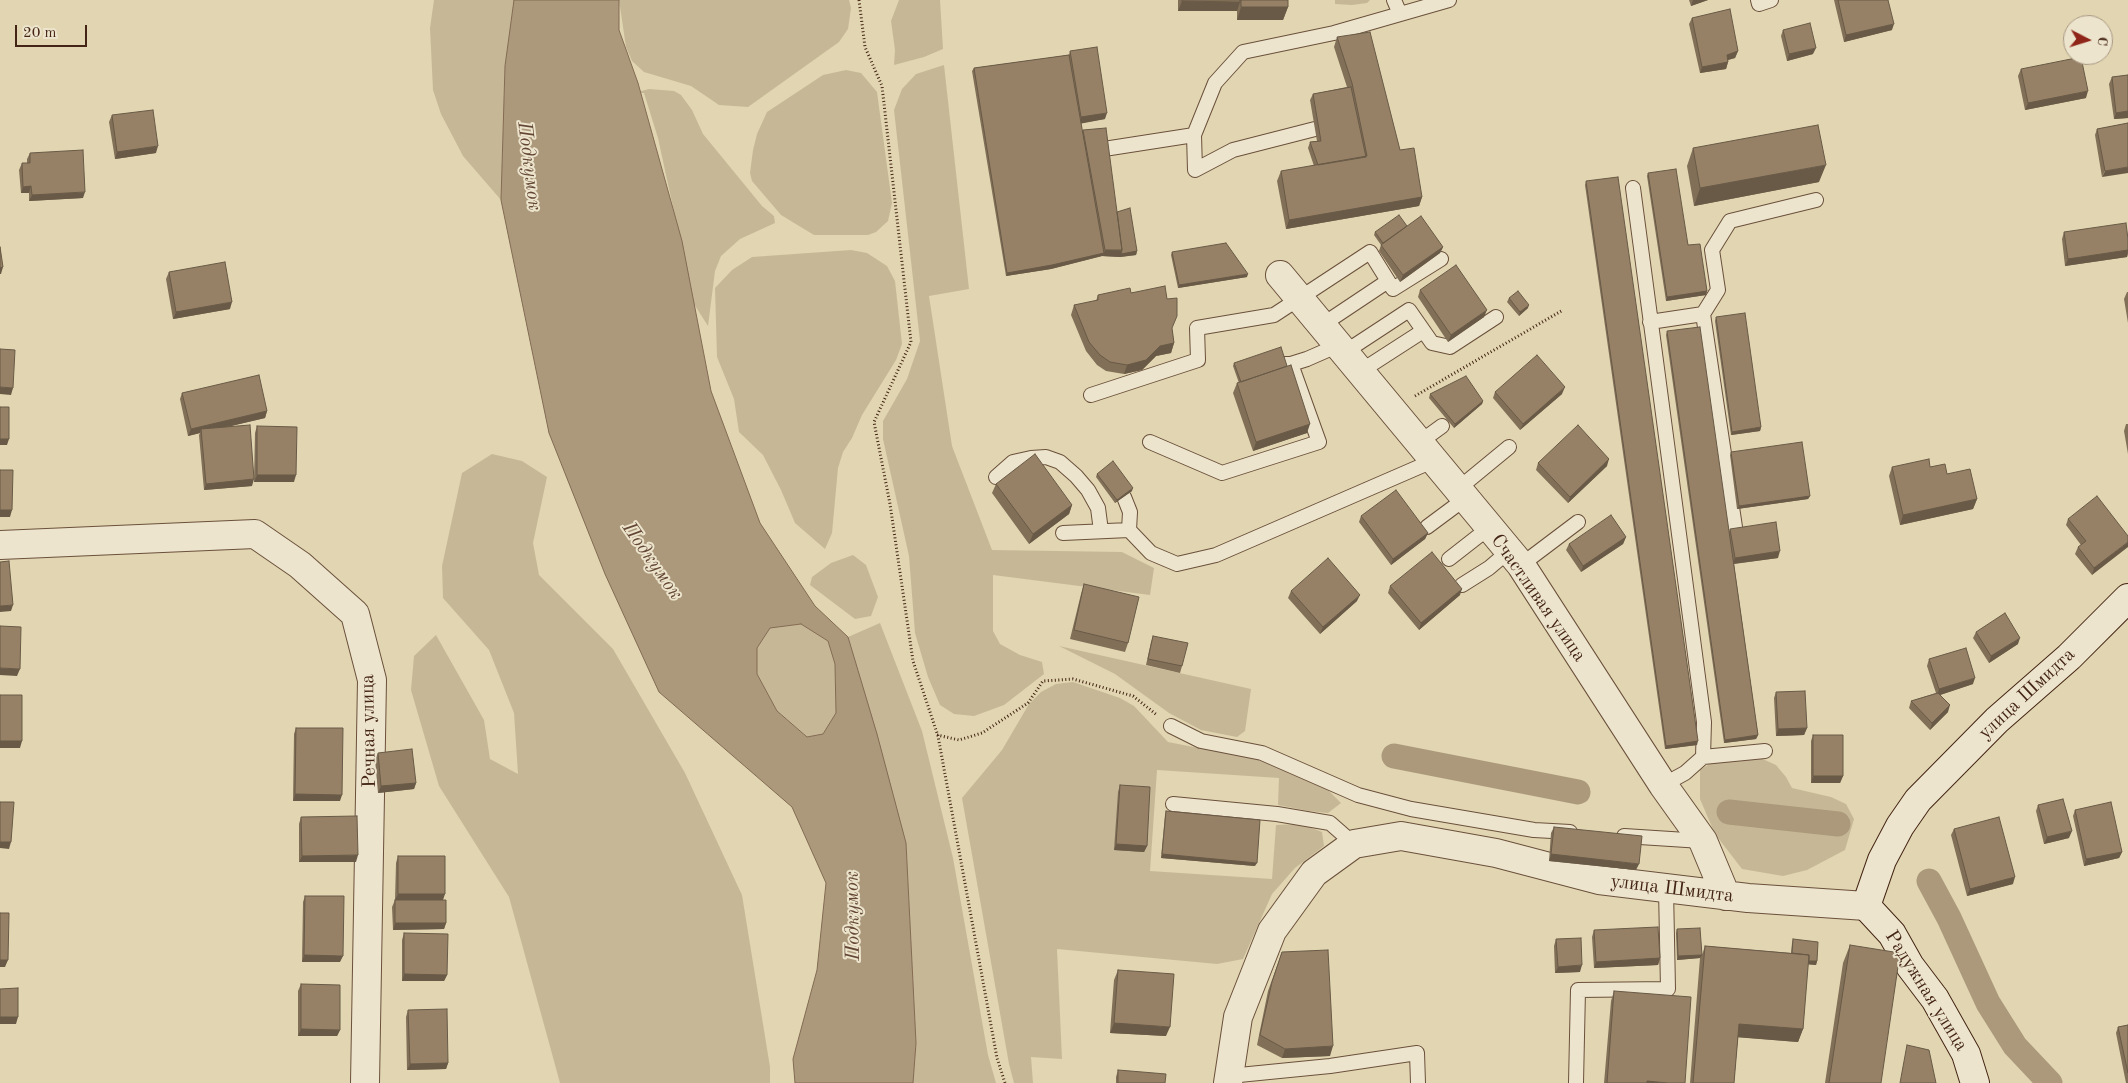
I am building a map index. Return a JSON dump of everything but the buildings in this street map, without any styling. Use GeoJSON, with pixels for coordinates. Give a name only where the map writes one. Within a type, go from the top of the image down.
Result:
{"type":"FeatureCollection","features":[{"type":"Feature","properties":{"kind":"street","name":"Счастливая улица"},"geometry":{"type":"LineString","coordinates":[[1280,275],[1515,558],[1663,785],[1703,841],[1726,896]]}},
{"type":"Feature","properties":{"kind":"street","name":"Речная улица"},"geometry":{"type":"LineString","coordinates":[[0,545],[255,534],[300,565],[355,614],[372,680],[365,1083]]}},
{"type":"Feature","properties":{"kind":"street","name":"улица Шмидта"},"geometry":{"type":"LineString","coordinates":[[1228,1079],[1238,1017],[1272,932],[1314,873],[1354,844],[1401,836],[1496,853],[1599,880],[1726,896],[1866,906],[1882,860],[1900,826],[1918,800],[1997,720],[2069,657],[2128,598]]}},
{"type":"Feature","properties":{"kind":"street","name":"Радужная улица"},"geometry":{"type":"LineString","coordinates":[[1866,906],[1892,934],[1910,966],[1935,999],[1966,1054],[1975,1083]]}},
{"type":"Feature","properties":{"kind":"lane"},"geometry":{"type":"LineString","coordinates":[[1394,0],[1400,14]]}},
{"type":"Feature","properties":{"kind":"lane"},"geometry":{"type":"LineString","coordinates":[[1315,129],[1233,150],[1195,170],[1194,134],[1215,83],[1243,52],[1334,33],[1449,0]]}},
{"type":"Feature","properties":{"kind":"lane"},"geometry":{"type":"LineString","coordinates":[[1758,0],[1759,4],[1772,0]]}},
{"type":"Feature","properties":{"kind":"lane"},"geometry":{"type":"LineString","coordinates":[[1104,149],[1194,134]]}},
{"type":"Feature","properties":{"kind":"lane"},"geometry":{"type":"LineString","coordinates":[[1632,188],[1704,722],[1703,757]]}},
{"type":"Feature","properties":{"kind":"lane"},"geometry":{"type":"LineString","coordinates":[[1735,527],[1703,314],[1718,290],[1712,250],[1730,221],[1816,200]]}},
{"type":"Feature","properties":{"kind":"lane"},"geometry":{"type":"LineString","coordinates":[[1091,396],[1198,360],[1197,328],[1274,315],[1299,297],[1341,273],[1375,248],[1393,289],[1441,259]]}},
{"type":"Feature","properties":{"kind":"lane"},"geometry":{"type":"LineString","coordinates":[[1342,348],[1388,281]]}},
{"type":"Feature","properties":{"kind":"lane"},"geometry":{"type":"LineString","coordinates":[[1342,348],[1410,310],[1432,343],[1450,348],[1496,317]]}},
{"type":"Feature","properties":{"kind":"lane"},"geometry":{"type":"LineString","coordinates":[[1650,322],[1703,314]]}},
{"type":"Feature","properties":{"kind":"lane"},"geometry":{"type":"LineString","coordinates":[[1150,442],[1222,473],[1319,442],[1288,364],[1342,348],[1423,331]]}},
{"type":"Feature","properties":{"kind":"lane"},"geometry":{"type":"LineString","coordinates":[[1124,497],[1130,512],[1129,530],[1151,553],[1177,564],[1216,555],[1428,451],[1442,426]]}},
{"type":"Feature","properties":{"kind":"lane"},"geometry":{"type":"LineString","coordinates":[[1427,527],[1509,447]]}},
{"type":"Feature","properties":{"kind":"lane"},"geometry":{"type":"LineString","coordinates":[[996,477],[1014,462],[1031,458],[1046,457],[1060,462],[1088,490],[1098,508],[1101,531]]}},
{"type":"Feature","properties":{"kind":"lane"},"geometry":{"type":"LineString","coordinates":[[1462,585],[1489,568],[1515,558],[1578,522]]}},
{"type":"Feature","properties":{"kind":"lane"},"geometry":{"type":"LineString","coordinates":[[1449,559],[1490,527]]}},
{"type":"Feature","properties":{"kind":"lane"},"geometry":{"type":"LineString","coordinates":[[1063,532],[1129,530]]}},
{"type":"Feature","properties":{"kind":"lane"},"geometry":{"type":"LineString","coordinates":[[1171,726],[1201,741],[1262,753],[1358,795],[1402,807],[1534,830],[1584,833]]}},
{"type":"Feature","properties":{"kind":"lane"},"geometry":{"type":"LineString","coordinates":[[1663,785],[1685,774],[1703,757],[1764,751]]}},
{"type":"Feature","properties":{"kind":"lane"},"geometry":{"type":"LineString","coordinates":[[1172,804],[1277,814],[1330,823],[1354,844]]}},
{"type":"Feature","properties":{"kind":"lane"},"geometry":{"type":"LineString","coordinates":[[1614,835],[1703,841]]}},
{"type":"Feature","properties":{"kind":"lane"},"geometry":{"type":"LineString","coordinates":[[1576,1083],[1578,990],[1668,989],[1666,889]]}},
{"type":"Feature","properties":{"kind":"lane"},"geometry":{"type":"LineString","coordinates":[[1228,1079],[1417,1053],[1418,1083]]}},
{"type":"Feature","properties":{"kind":"path"},"geometry":{"type":"LineString","coordinates":[[859,0],[865,47],[882,86],[911,342],[874,422],[890,504],[913,661],[937,735],[997,1058],[1005,1083]]}},
{"type":"Feature","properties":{"kind":"path"},"geometry":{"type":"LineString","coordinates":[[1392,409],[1563,310]]}},
{"type":"Feature","properties":{"kind":"path"},"geometry":{"type":"LineString","coordinates":[[937,735],[959,740],[982,733],[1028,703],[1043,681],[1073,679],[1133,696],[1171,726]]}},
{"type":"Feature","properties":{"kind":"shaded area"},"geometry":{"type":"Polygon","coordinates":[[[434,0],[514,0],[505,66],[501,200],[463,156],[441,114],[433,90],[430,28],[434,0]]]}},
{"type":"Feature","properties":{"kind":"shaded area"},"geometry":{"type":"Polygon","coordinates":[[[619,0],[849,0],[851,8],[848,29],[839,42],[748,107],[719,105],[691,86],[644,72],[632,61],[626,47],[619,0]]]}},
{"type":"Feature","properties":{"kind":"shaded area"},"geometry":{"type":"Polygon","coordinates":[[[899,0],[940,0],[943,49],[924,57],[894,65],[895,50],[891,21],[899,0]]]}},
{"type":"Feature","properties":{"kind":"shaded area"},"geometry":{"type":"Polygon","coordinates":[[[1335,0],[1370,0],[1367,3],[1352,5],[1335,4],[1335,0]]]}},
{"type":"Feature","properties":{"kind":"shaded area"},"geometry":{"type":"Polygon","coordinates":[[[944,65],[969,289],[929,296],[952,446],[992,550],[1122,552],[1154,568],[1150,595],[993,575],[993,631],[1000,644],[1020,655],[1042,662],[1044,674],[1004,705],[974,716],[954,714],[940,705],[928,677],[915,633],[909,556],[883,439],[883,421],[907,379],[920,341],[894,110],[902,89],[916,74],[944,65]]]}},
{"type":"Feature","properties":{"kind":"shaded area"},"geometry":{"type":"Polygon","coordinates":[[[846,70],[861,73],[877,92],[892,203],[888,221],[876,232],[868,235],[814,235],[781,215],[752,181],[750,173],[753,150],[757,134],[767,112],[823,75],[846,70]]]}},
{"type":"Feature","properties":{"kind":"shaded area"},"geometry":{"type":"Polygon","coordinates":[[[649,89],[674,91],[681,95],[692,110],[703,134],[762,206],[774,216],[775,223],[740,239],[721,256],[715,271],[708,326],[694,304],[658,138],[644,93],[634,93],[649,89]]]}},
{"type":"Feature","properties":{"kind":"shaded area"},"geometry":{"type":"Polygon","coordinates":[[[851,250],[867,253],[887,266],[895,281],[902,344],[896,360],[862,415],[852,438],[843,452],[838,468],[832,533],[825,549],[795,523],[763,455],[739,432],[734,399],[717,357],[715,288],[732,270],[752,257],[851,250]]]}},
{"type":"Feature","properties":{"kind":"shaded area"},"geometry":{"type":"Polygon","coordinates":[[[492,454],[522,461],[547,477],[533,543],[539,575],[613,649],[685,773],[742,895],[770,1067],[770,1083],[560,1083],[509,897],[439,786],[411,690],[414,656],[436,635],[484,720],[490,759],[518,774],[514,713],[489,650],[443,598],[442,566],[462,473],[492,454]]]}},
{"type":"Feature","properties":{"kind":"shaded area"},"geometry":{"type":"Polygon","coordinates":[[[853,555],[866,565],[878,597],[871,616],[855,619],[810,585],[812,577],[831,563],[853,555]]]}},
{"type":"Feature","properties":{"kind":"shaded area"},"geometry":{"type":"Polygon","coordinates":[[[880,623],[922,731],[953,858],[988,1055],[996,1083],[913,1083],[916,1043],[906,843],[848,637],[880,623]]]}},
{"type":"Feature","properties":{"kind":"shaded area"},"geometry":{"type":"Polygon","coordinates":[[[801,624],[828,641],[835,664],[836,713],[823,734],[807,737],[777,711],[757,674],[757,648],[770,628],[801,624]]]}},
{"type":"Feature","properties":{"kind":"shaded area"},"geometry":{"type":"Polygon","coordinates":[[[1059,646],[1251,689],[1245,731],[1237,737],[1201,730],[1169,713],[1115,674],[1059,646]]]}},
{"type":"Feature","properties":{"kind":"shaded area"},"geometry":{"type":"Polygon","coordinates":[[[1073,682],[1120,698],[1134,706],[1168,742],[1259,760],[1328,790],[1341,803],[1328,813],[1308,811],[1278,805],[1279,778],[1157,770],[1150,871],[1272,879],[1276,825],[1301,824],[1322,832],[1324,846],[1295,868],[1272,894],[1243,959],[1217,964],[1057,949],[1062,1059],[1031,1057],[1033,1083],[1014,1083],[1009,1064],[962,798],[1002,750],[1029,704],[1041,692],[1056,684],[1073,682]]]}},
{"type":"Feature","properties":{"kind":"shaded area"},"geometry":{"type":"Polygon","coordinates":[[[1756,756],[1776,765],[1792,788],[1831,797],[1846,804],[1854,819],[1845,850],[1807,870],[1783,876],[1742,869],[1715,834],[1700,799],[1700,770],[1719,758],[1756,756]]]}},
{"type":"Feature","properties":{"kind":"water","name":"Подкумок"},"geometry":{"type":"Polygon","coordinates":[[[514,0],[619,0],[619,30],[638,83],[682,241],[711,391],[760,523],[815,606],[848,637],[877,734],[906,843],[916,1043],[913,1083],[795,1083],[793,1059],[817,970],[826,883],[792,807],[659,692],[605,574],[549,433],[501,200],[505,66],[514,0]],[[801,624],[770,628],[757,648],[757,674],[777,711],[807,737],[823,734],[836,713],[835,664],[828,641],[801,624]]]}},
{"type":"Feature","properties":{"kind":"waterway"},"geometry":{"type":"LineString","coordinates":[[1394,756],[1578,792]]}},
{"type":"Feature","properties":{"kind":"waterway"},"geometry":{"type":"LineString","coordinates":[[1729,812],[1838,824]]}},
{"type":"Feature","properties":{"kind":"waterway"},"geometry":{"type":"LineString","coordinates":[[1929,881],[1949,918],[1988,1003],[2015,1046],[2050,1083]]}}]}
